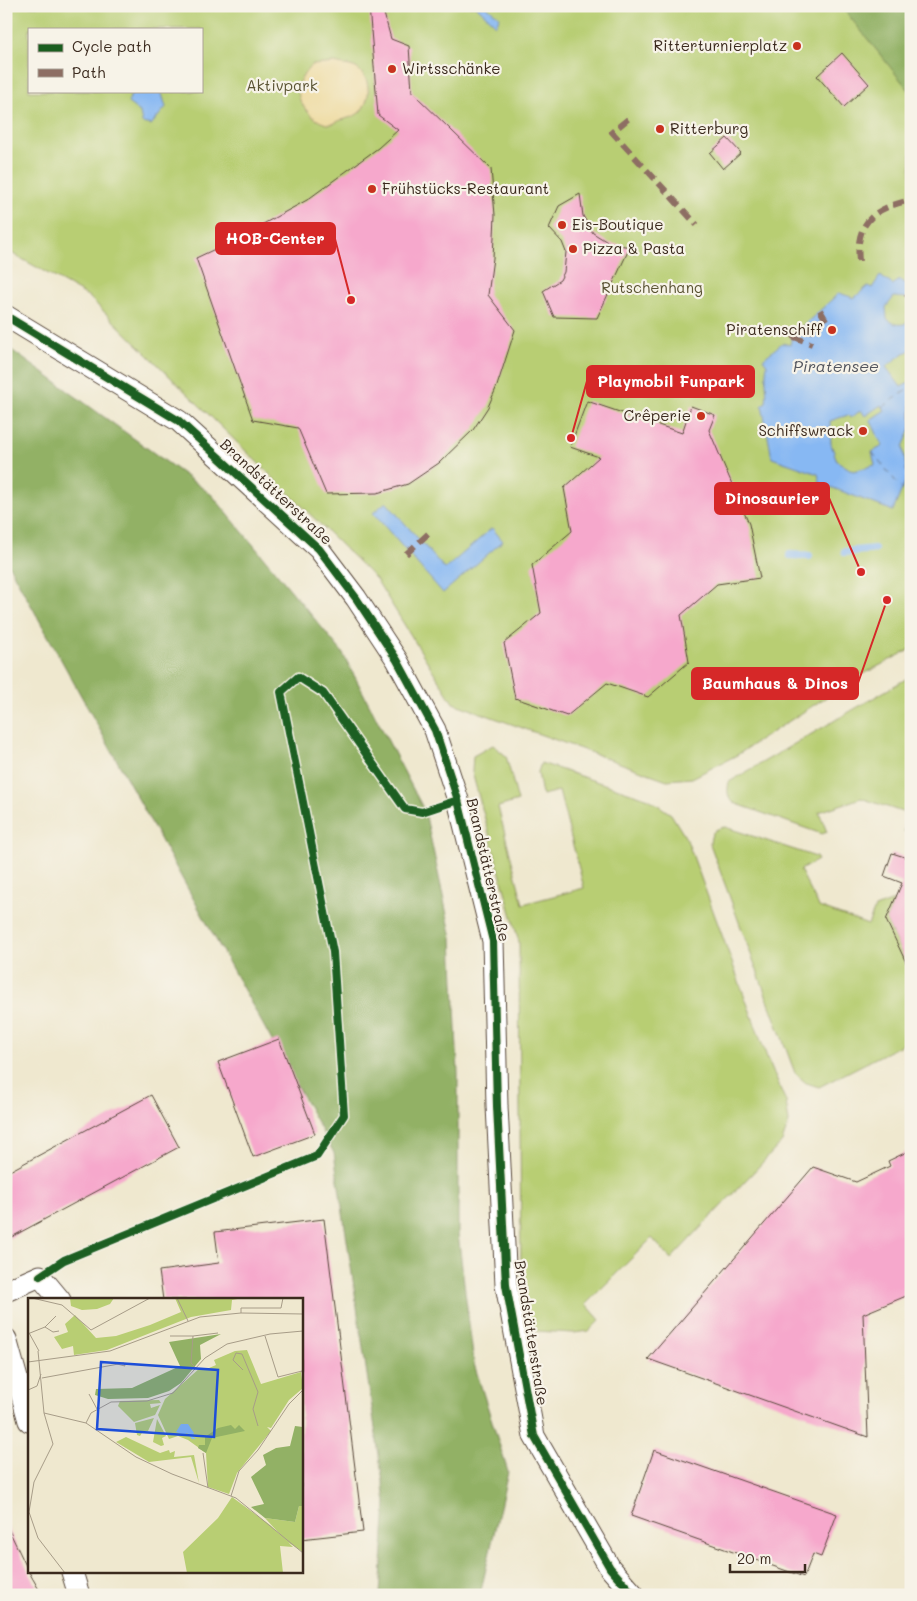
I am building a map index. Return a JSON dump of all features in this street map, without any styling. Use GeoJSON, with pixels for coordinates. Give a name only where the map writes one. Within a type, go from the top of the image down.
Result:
{"type":"FeatureCollection","features":[{"type":"Feature","properties":{"kind":"street","name":"Brandstätterstraße"},"geometry":{"type":"LineString","coordinates":[[6,316],[179,422],[319,549],[352,592],[392,652],[435,730],[458,800],[493,941],[497,1106],[506,1284],[534,1436],[610,1568],[634,1595]]}},
{"type":"Feature","properties":{"kind":"street"},"geometry":{"type":"LineString","coordinates":[[6,1291],[40,1276],[60,1298]]}},
{"type":"Feature","properties":{"kind":"street"},"geometry":{"type":"LineString","coordinates":[[6,1339],[24,1378],[28,1412]]}},
{"type":"Feature","properties":{"kind":"street"},"geometry":{"type":"LineString","coordinates":[[73,1574],[79,1595]]}},
{"type":"Feature","properties":{"kind":"green space"},"geometry":{"type":"Polygon","coordinates":[[[6,6],[911,6],[911,649],[854,679],[737,755],[692,778],[667,780],[453,703],[376,579],[88,296],[6,250],[6,6]]]}},
{"type":"Feature","properties":{"kind":"green space"},"geometry":{"type":"Polygon","coordinates":[[[841,6],[911,6],[911,93],[907,88],[841,6]]]}},
{"type":"Feature","properties":{"kind":"green space"},"geometry":{"type":"Polygon","coordinates":[[[6,346],[212,495],[342,652],[425,812],[452,938],[458,1073],[458,1234],[474,1364],[508,1472],[480,1595],[380,1595],[386,1502],[334,1153],[6,560],[6,346]]]}},
{"type":"Feature","properties":{"kind":"green space"},"geometry":{"type":"Polygon","coordinates":[[[911,676],[911,838],[904,831],[908,814],[861,798],[819,812],[827,832],[822,834],[734,803],[730,799],[728,791],[729,782],[911,676]]]}},
{"type":"Feature","properties":{"kind":"green space"},"geometry":{"type":"Polygon","coordinates":[[[493,745],[506,756],[518,801],[498,807],[523,904],[584,888],[559,791],[542,795],[538,772],[541,763],[649,799],[671,814],[687,840],[768,1060],[786,1102],[789,1122],[782,1142],[671,1259],[652,1238],[586,1304],[600,1320],[589,1331],[574,1333],[535,1331],[523,1316],[521,1283],[519,942],[472,772],[473,756],[493,745]]]}},
{"type":"Feature","properties":{"kind":"green space"},"geometry":{"type":"Polygon","coordinates":[[[725,827],[816,857],[818,860],[800,870],[819,907],[868,925],[875,908],[894,901],[886,920],[911,973],[911,1040],[819,1087],[806,1083],[795,1073],[710,844],[713,832],[725,827]]]}},
{"type":"Feature","properties":{"kind":"sand"},"geometry":{"type":"Polygon","coordinates":[[[335,63],[354,67],[360,71],[367,82],[368,95],[359,113],[333,124],[326,124],[313,117],[306,110],[298,92],[302,77],[312,65],[335,63]]]}},
{"type":"Feature","properties":{"kind":"water"},"geometry":{"type":"Polygon","coordinates":[[[476,6],[486,6],[500,17],[496,25],[476,6]]]}},
{"type":"Feature","properties":{"kind":"water"},"geometry":{"type":"Polygon","coordinates":[[[132,92],[161,92],[166,107],[151,125],[142,123],[140,112],[128,103],[132,92]]]}},
{"type":"Feature","properties":{"kind":"water","name":"Piratensee"},"geometry":{"type":"Polygon","coordinates":[[[880,276],[893,285],[899,279],[911,287],[911,304],[906,298],[894,297],[886,307],[887,319],[893,323],[902,324],[911,320],[911,350],[886,367],[901,387],[909,383],[911,385],[911,428],[903,447],[907,477],[893,511],[820,483],[818,474],[772,458],[762,405],[766,402],[767,365],[763,359],[782,343],[790,345],[792,336],[839,293],[854,298],[868,286],[872,288],[880,276]],[[881,405],[865,416],[861,410],[851,418],[848,415],[830,421],[831,444],[837,461],[853,471],[875,465],[872,452],[883,446],[870,420],[885,410],[881,405]]]}},
{"type":"Feature","properties":{"kind":"water"},"geometry":{"type":"Polygon","coordinates":[[[386,502],[445,569],[492,528],[503,541],[443,593],[373,513],[386,502]]]}},
{"type":"Feature","properties":{"kind":"building"},"geometry":{"type":"Polygon","coordinates":[[[369,6],[382,6],[391,39],[409,46],[412,92],[491,169],[495,215],[493,258],[488,295],[515,330],[497,386],[488,407],[473,430],[439,463],[408,484],[377,493],[326,494],[298,428],[253,420],[196,258],[232,241],[307,200],[378,148],[398,130],[378,115],[369,6]]]}},
{"type":"Feature","properties":{"kind":"building"},"geometry":{"type":"Polygon","coordinates":[[[842,53],[869,84],[844,107],[817,76],[842,53]]]}},
{"type":"Feature","properties":{"kind":"building"},"geometry":{"type":"Polygon","coordinates":[[[727,138],[741,153],[723,169],[710,153],[727,138]]]}},
{"type":"Feature","properties":{"kind":"building"},"geometry":{"type":"Polygon","coordinates":[[[580,194],[583,216],[593,233],[609,243],[630,247],[597,318],[554,317],[543,291],[560,280],[564,272],[566,252],[562,242],[549,228],[559,206],[580,194]]]}},
{"type":"Feature","properties":{"kind":"building"},"geometry":{"type":"Polygon","coordinates":[[[587,401],[682,433],[691,406],[715,415],[709,430],[749,524],[760,578],[717,584],[681,615],[689,662],[648,697],[607,683],[567,716],[515,698],[504,643],[541,613],[532,565],[572,531],[564,488],[599,457],[570,447],[587,401]]]}},
{"type":"Feature","properties":{"kind":"building"},"geometry":{"type":"Polygon","coordinates":[[[892,853],[911,859],[911,973],[886,920],[902,883],[884,876],[892,853]]]}},
{"type":"Feature","properties":{"kind":"building"},"geometry":{"type":"Polygon","coordinates":[[[279,1039],[315,1134],[253,1157],[218,1062],[279,1039]]]}},
{"type":"Feature","properties":{"kind":"building"},"geometry":{"type":"Polygon","coordinates":[[[151,1095],[179,1147],[6,1240],[6,1173],[151,1095]]]}},
{"type":"Feature","properties":{"kind":"building"},"geometry":{"type":"Polygon","coordinates":[[[911,1150],[911,1294],[863,1314],[868,1437],[648,1359],[813,1167],[856,1182],[890,1166],[888,1161],[911,1150]]]}},
{"type":"Feature","properties":{"kind":"building"},"geometry":{"type":"Polygon","coordinates":[[[324,1219],[363,1532],[302,1539],[302,1298],[163,1298],[159,1271],[219,1263],[215,1232],[324,1219]]]}},
{"type":"Feature","properties":{"kind":"building"},"geometry":{"type":"Polygon","coordinates":[[[654,1450],[837,1514],[821,1557],[813,1554],[804,1577],[631,1516],[654,1450]]]}},
{"type":"Feature","properties":{"kind":"building"},"geometry":{"type":"Polygon","coordinates":[[[6,1524],[28,1570],[28,1574],[30,1574],[42,1595],[6,1595],[6,1524]]]}},
{"type":"Feature","properties":{"kind":"waterway"},"geometry":{"type":"LineString","coordinates":[[845,552],[874,549]]}},
{"type":"Feature","properties":{"kind":"waterway"},"geometry":{"type":"LineString","coordinates":[[790,555],[809,556]]}},
{"type":"Feature","properties":{"kind":"ferry route"},"geometry":{"type":"LineString","coordinates":[[883,407],[911,387]]}},
{"type":"Feature","properties":{"kind":"ferry route"},"geometry":{"type":"LineString","coordinates":[[872,452],[902,489]]}},
{"type":"Feature","properties":{"kind":"marked path"},"geometry":{"type":"LineString","coordinates":[[628,119],[612,132],[697,225]]}},
{"type":"Feature","properties":{"kind":"marked path"},"geometry":{"type":"LineString","coordinates":[[859,261],[860,236],[870,219],[887,207],[911,200]]}},
{"type":"Feature","properties":{"kind":"marked path"},"geometry":{"type":"LineString","coordinates":[[906,298],[911,294]]}},
{"type":"Feature","properties":{"kind":"marked path"},"geometry":{"type":"LineString","coordinates":[[820,310],[827,322]]}},
{"type":"Feature","properties":{"kind":"marked path"},"geometry":{"type":"LineString","coordinates":[[806,323],[817,337]]}},
{"type":"Feature","properties":{"kind":"marked path"},"geometry":{"type":"LineString","coordinates":[[792,336],[812,344]]}},
{"type":"Feature","properties":{"kind":"marked path"},"geometry":{"type":"LineString","coordinates":[[406,554],[429,533]]}},
{"type":"Feature","properties":{"kind":"cycle path"},"geometry":{"type":"LineString","coordinates":[[6,316],[179,421],[319,549],[356,598],[397,660],[435,730],[458,800],[493,941],[497,1106],[506,1285],[534,1436],[610,1568],[634,1595]]}},
{"type":"Feature","properties":{"kind":"cycle path"},"geometry":{"type":"LineString","coordinates":[[40,1276],[64,1260],[317,1156],[344,1115],[333,952],[281,692],[298,677],[323,693],[405,809],[422,812],[458,800]]}},
{"type":"Feature","properties":{"kind":"place","name":"Ritterturnierplatz"},"geometry":{"type":"Point","coordinates":[797,46]}},
{"type":"Feature","properties":{"kind":"place","name":"Wirtsschänke"},"geometry":{"type":"Point","coordinates":[392,69]}},
{"type":"Feature","properties":{"kind":"place","name":"Ritterburg"},"geometry":{"type":"Point","coordinates":[660,129]}},
{"type":"Feature","properties":{"kind":"place","name":"Frühstücks-Restaurant"},"geometry":{"type":"Point","coordinates":[372,189]}},
{"type":"Feature","properties":{"kind":"place","name":"Eis-Boutique"},"geometry":{"type":"Point","coordinates":[562,225]}},
{"type":"Feature","properties":{"kind":"place","name":"Pizza & Pasta"},"geometry":{"type":"Point","coordinates":[573,249]}},
{"type":"Feature","properties":{"kind":"place","name":"HOB-Center"},"geometry":{"type":"Point","coordinates":[351,300]}},
{"type":"Feature","properties":{"kind":"place","name":"Piratenschiff"},"geometry":{"type":"Point","coordinates":[832,330]}},
{"type":"Feature","properties":{"kind":"place","name":"Crêperie"},"geometry":{"type":"Point","coordinates":[701,416]}},
{"type":"Feature","properties":{"kind":"place","name":"Schiffswrack"},"geometry":{"type":"Point","coordinates":[863,431]}},
{"type":"Feature","properties":{"kind":"place","name":"Playmobil Funpark"},"geometry":{"type":"Point","coordinates":[571,438]}},
{"type":"Feature","properties":{"kind":"place","name":"Dinosaurier"},"geometry":{"type":"Point","coordinates":[861,572]}},
{"type":"Feature","properties":{"kind":"place","name":"Baumhaus & Dinos"},"geometry":{"type":"Point","coordinates":[887,600]}},
{"type":"Feature","properties":{"kind":"park label","name":"Aktivpark"},"geometry":{"type":"Point","coordinates":[282,86]}},
{"type":"Feature","properties":{"kind":"park label","name":"Rutschenhang"},"geometry":{"type":"Point","coordinates":[652,288]}}]}
